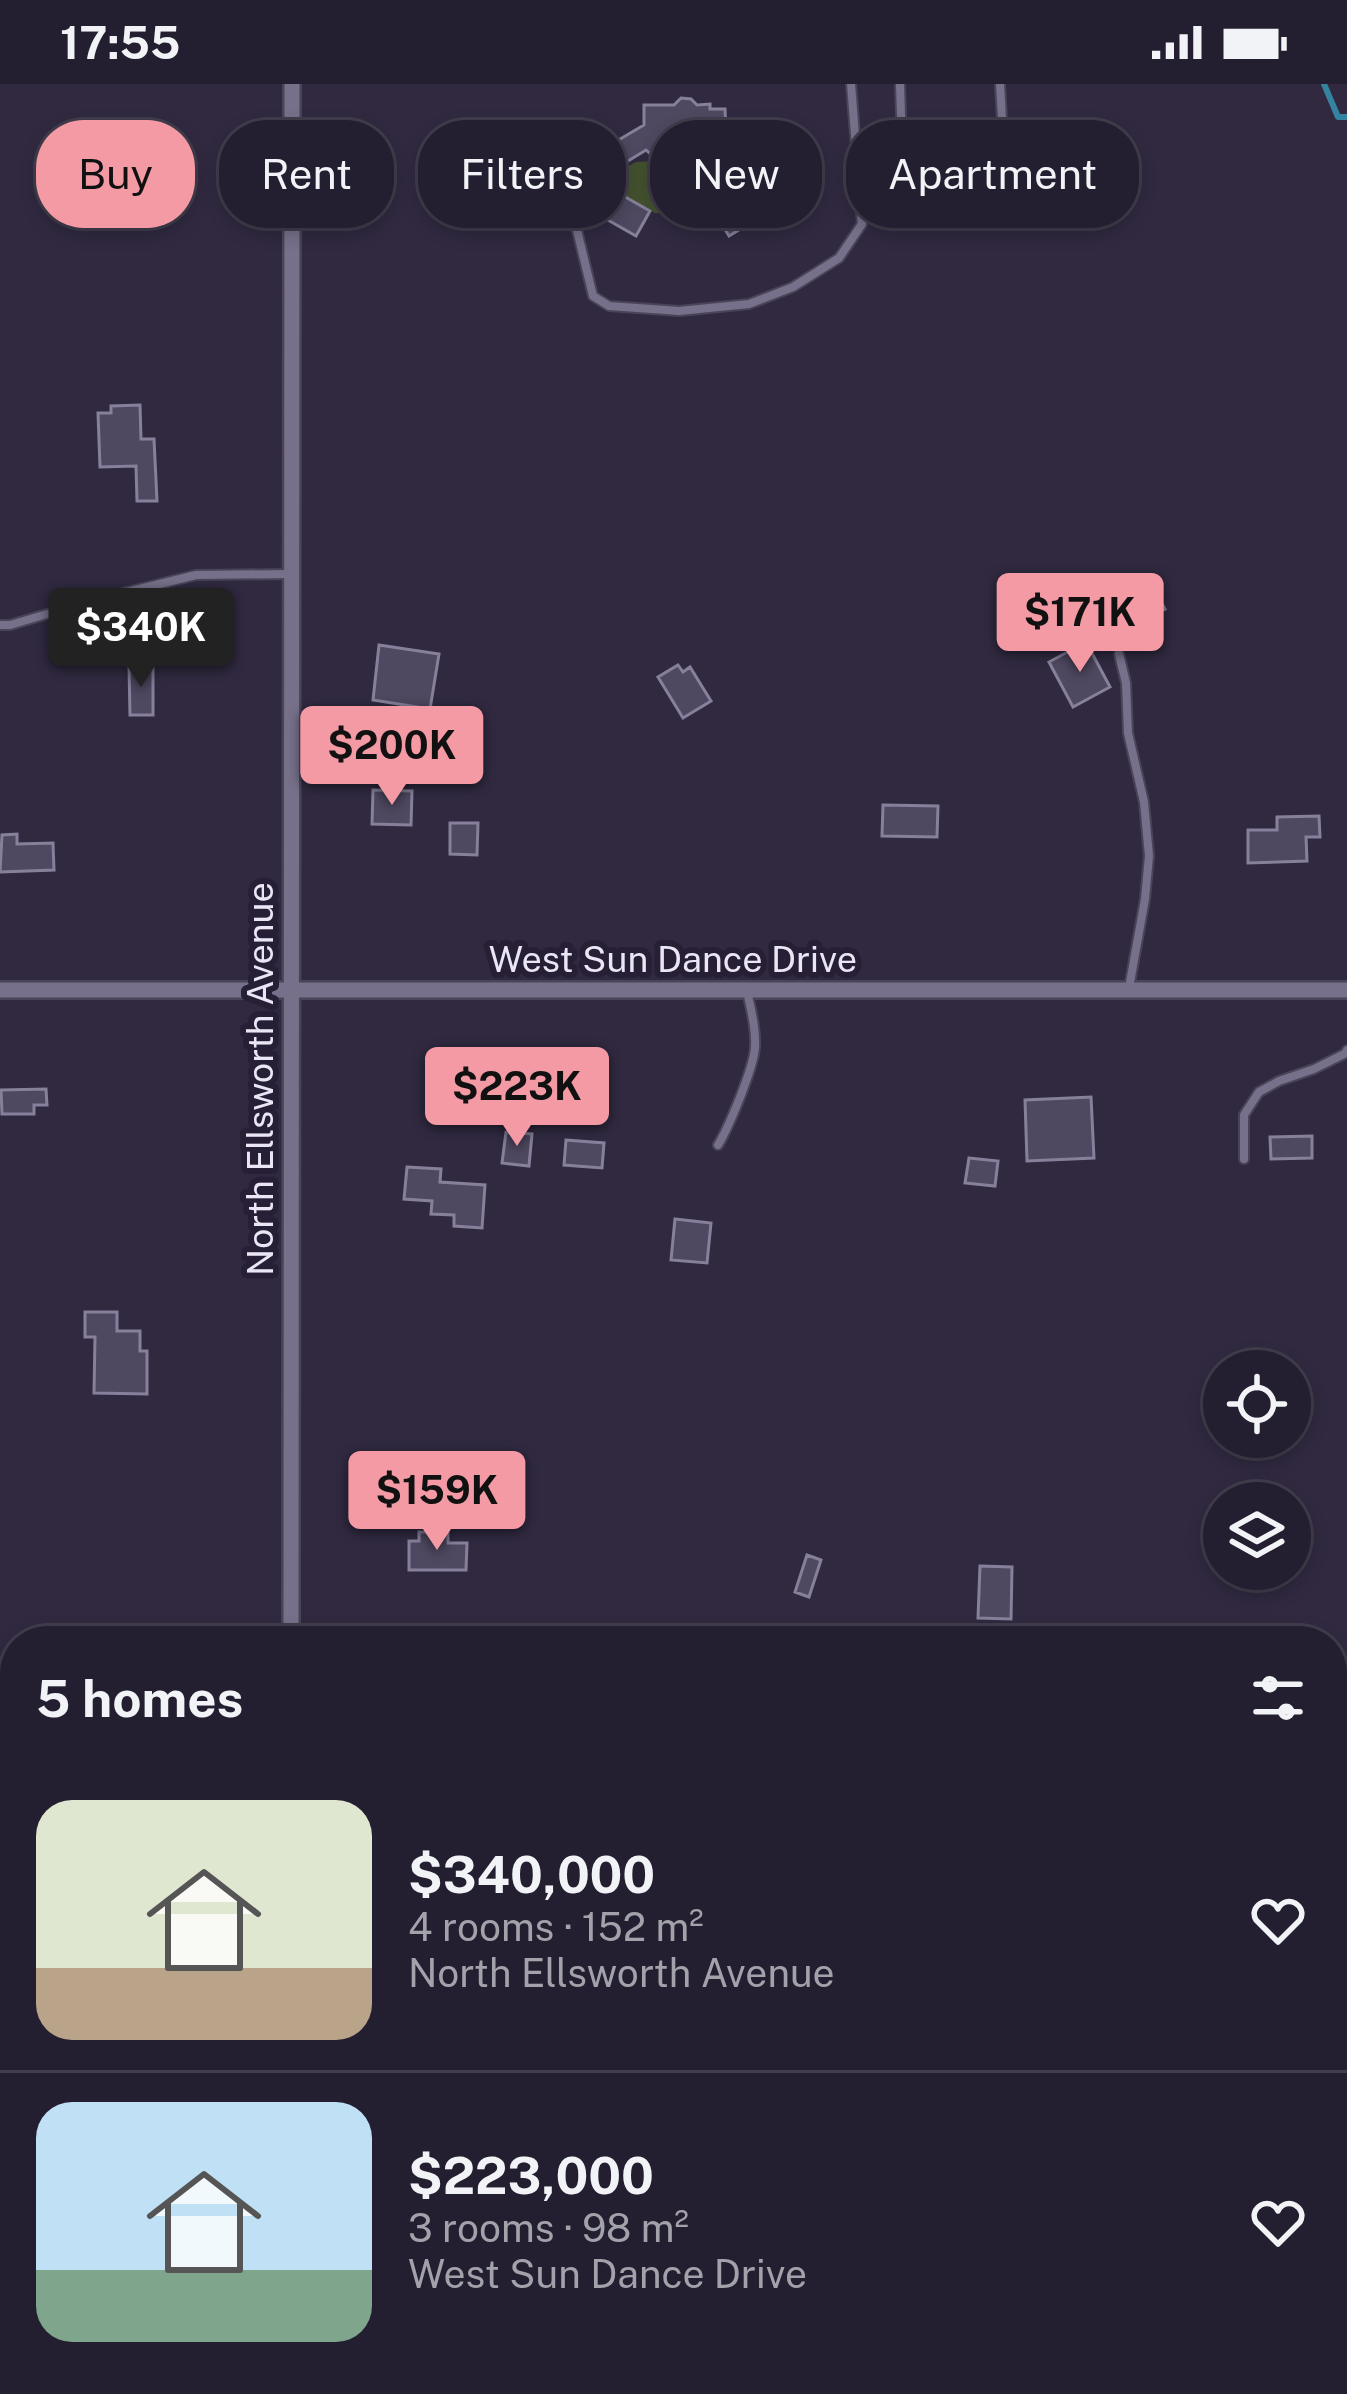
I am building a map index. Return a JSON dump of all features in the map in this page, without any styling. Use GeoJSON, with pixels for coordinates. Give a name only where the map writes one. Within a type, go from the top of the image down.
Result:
{"type":"FeatureCollection","features":[{"type":"Feature","properties":{"kind":"street","name":"North Ellsworth Avenue"},"geometry":{"type":"LineString","coordinates":[[291,1626],[292,84]]}},
{"type":"Feature","properties":{"kind":"street","name":"West Sun Dance Drive"},"geometry":{"type":"LineString","coordinates":[[0,990],[1347,990]]}},
{"type":"Feature","properties":{"kind":"lane"},"geometry":{"type":"LineString","coordinates":[[851,84],[854,120]]}},
{"type":"Feature","properties":{"kind":"lane"},"geometry":{"type":"LineString","coordinates":[[900,84],[901,120]]}},
{"type":"Feature","properties":{"kind":"lane"},"geometry":{"type":"LineString","coordinates":[[1000,84],[1002,120]]}},
{"type":"Feature","properties":{"kind":"lane"},"geometry":{"type":"LineString","coordinates":[[576,228],[593,296],[608,307],[679,311],[749,304],[793,287],[838,258],[859,228]]}},
{"type":"Feature","properties":{"kind":"lane"},"geometry":{"type":"LineString","coordinates":[[0,625],[196,575],[291,574]]}},
{"type":"Feature","properties":{"kind":"lane"},"geometry":{"type":"LineString","coordinates":[[1119,654],[1149,856],[1129,989]]}},
{"type":"Feature","properties":{"kind":"lane"},"geometry":{"type":"LineString","coordinates":[[718,1145],[730,1126],[755,1053],[746,989]]}},
{"type":"Feature","properties":{"kind":"lane"},"geometry":{"type":"LineString","coordinates":[[1244,1159],[1244,1115],[1259,1092],[1314,1070],[1347,1050]]}},
{"type":"Feature","properties":{"kind":"green space"},"geometry":{"type":"Polygon","coordinates":[[[650,161],[650,210],[626,197],[626,168],[650,161]]]}},
{"type":"Feature","properties":{"kind":"building"},"geometry":{"type":"Polygon","coordinates":[[[681,98],[697,105],[710,104],[710,109],[725,109],[726,120],[650,120],[650,154],[646,150],[626,162],[626,136],[644,125],[644,105],[674,105],[681,98]]]}},
{"type":"Feature","properties":{"kind":"building"},"geometry":{"type":"Polygon","coordinates":[[[626,197],[650,211],[636,236],[622,228],[626,228],[626,197]]]}},
{"type":"Feature","properties":{"kind":"building"},"geometry":{"type":"Polygon","coordinates":[[[140,405],[141,439],[154,439],[157,501],[137,501],[136,466],[100,467],[98,413],[111,413],[111,406],[140,405]]]}},
{"type":"Feature","properties":{"kind":"building"},"geometry":{"type":"Polygon","coordinates":[[[1149,578],[1165,609],[1115,635],[1105,615],[1114,611],[1108,598],[1149,578]]]}},
{"type":"Feature","properties":{"kind":"building"},"geometry":{"type":"Polygon","coordinates":[[[1086,642],[1110,687],[1073,707],[1049,662],[1086,642]]]}},
{"type":"Feature","properties":{"kind":"building"},"geometry":{"type":"Polygon","coordinates":[[[379,645],[439,654],[430,709],[373,700],[379,645]]]}},
{"type":"Feature","properties":{"kind":"building"},"geometry":{"type":"Polygon","coordinates":[[[678,665],[683,672],[690,667],[711,701],[683,718],[658,677],[678,665]]]}},
{"type":"Feature","properties":{"kind":"building"},"geometry":{"type":"Polygon","coordinates":[[[129,666],[153,666],[153,715],[130,715],[129,666]]]}},
{"type":"Feature","properties":{"kind":"building"},"geometry":{"type":"Polygon","coordinates":[[[373,790],[412,791],[411,825],[372,824],[373,790]]]}},
{"type":"Feature","properties":{"kind":"building"},"geometry":{"type":"Polygon","coordinates":[[[883,805],[938,806],[937,837],[882,836],[883,805]]]}},
{"type":"Feature","properties":{"kind":"building"},"geometry":{"type":"Polygon","coordinates":[[[1319,816],[1320,837],[1306,837],[1307,861],[1248,863],[1248,830],[1277,830],[1277,817],[1319,816]]]}},
{"type":"Feature","properties":{"kind":"building"},"geometry":{"type":"Polygon","coordinates":[[[450,823],[478,823],[477,855],[450,854],[450,823]]]}},
{"type":"Feature","properties":{"kind":"building"},"geometry":{"type":"Polygon","coordinates":[[[17,834],[17,844],[53,843],[54,870],[0,872],[2,835],[17,834]]]}},
{"type":"Feature","properties":{"kind":"building"},"geometry":{"type":"Polygon","coordinates":[[[46,1089],[47,1105],[34,1105],[34,1114],[2,1114],[1,1090],[46,1089]]]}},
{"type":"Feature","properties":{"kind":"building"},"geometry":{"type":"Polygon","coordinates":[[[1091,1097],[1094,1158],[1027,1161],[1025,1100],[1091,1097]]]}},
{"type":"Feature","properties":{"kind":"building"},"geometry":{"type":"Polygon","coordinates":[[[506,1132],[532,1134],[529,1166],[502,1163],[506,1132]]]}},
{"type":"Feature","properties":{"kind":"building"},"geometry":{"type":"Polygon","coordinates":[[[1312,1136],[1312,1158],[1271,1159],[1270,1137],[1312,1136]]]}},
{"type":"Feature","properties":{"kind":"building"},"geometry":{"type":"Polygon","coordinates":[[[566,1140],[604,1143],[602,1168],[564,1165],[566,1140]]]}},
{"type":"Feature","properties":{"kind":"building"},"geometry":{"type":"Polygon","coordinates":[[[969,1158],[998,1161],[995,1186],[965,1183],[969,1158]]]}},
{"type":"Feature","properties":{"kind":"building"},"geometry":{"type":"Polygon","coordinates":[[[407,1167],[441,1169],[440,1182],[485,1185],[482,1228],[454,1226],[454,1215],[431,1214],[432,1201],[404,1199],[407,1167]]]}},
{"type":"Feature","properties":{"kind":"building"},"geometry":{"type":"Polygon","coordinates":[[[675,1219],[711,1223],[707,1263],[671,1260],[675,1219]]]}},
{"type":"Feature","properties":{"kind":"building"},"geometry":{"type":"Polygon","coordinates":[[[85,1312],[117,1312],[117,1331],[140,1331],[140,1351],[147,1351],[147,1394],[94,1393],[95,1337],[85,1337],[85,1312]]]}},
{"type":"Feature","properties":{"kind":"building"},"geometry":{"type":"Polygon","coordinates":[[[419,1532],[448,1532],[448,1543],[467,1543],[466,1570],[409,1570],[409,1541],[419,1541],[419,1532]]]}},
{"type":"Feature","properties":{"kind":"building"},"geometry":{"type":"Polygon","coordinates":[[[807,1555],[821,1560],[809,1597],[795,1592],[807,1555]]]}},
{"type":"Feature","properties":{"kind":"building"},"geometry":{"type":"Polygon","coordinates":[[[980,1566],[1012,1567],[1011,1619],[978,1618],[980,1566]]]}},
{"type":"Feature","properties":{"kind":"waterway"},"geometry":{"type":"LineString","coordinates":[[1324,84],[1338,117],[1347,117]]}}]}
